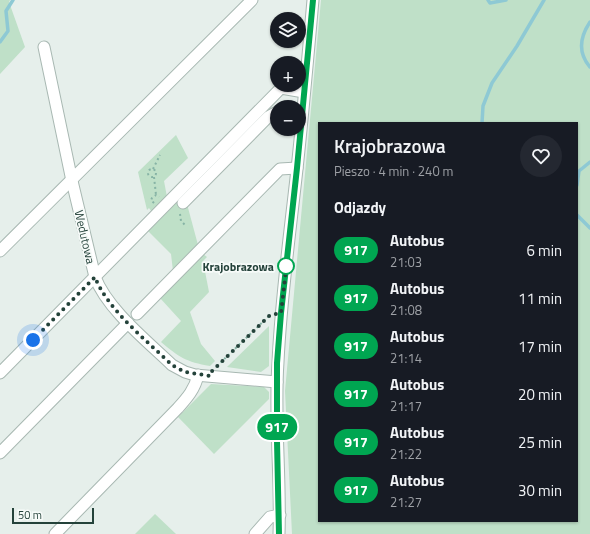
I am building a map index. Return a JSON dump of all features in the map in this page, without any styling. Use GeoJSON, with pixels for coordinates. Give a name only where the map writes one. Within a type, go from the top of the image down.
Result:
{"type":"FeatureCollection","features":[{"type":"Feature","properties":{"kind":"street"},"geometry":{"type":"LineString","coordinates":[[0,251],[72,181],[252,0]]}},
{"type":"Feature","properties":{"kind":"street"},"geometry":{"type":"LineString","coordinates":[[306,72],[313,0]]}},
{"type":"Feature","properties":{"kind":"street","name":"Wedutowa"},"geometry":{"type":"LineString","coordinates":[[44,47],[72,181],[95,277],[99,288],[109,303],[177,369],[198,375],[277,382]]}},
{"type":"Feature","properties":{"kind":"street"},"geometry":{"type":"LineString","coordinates":[[0,373],[277,92]]}},
{"type":"Feature","properties":{"kind":"street"},"geometry":{"type":"LineString","coordinates":[[303,100],[304,92]]}},
{"type":"Feature","properties":{"kind":"street"},"geometry":{"type":"LineString","coordinates":[[183,203],[270,116]]}},
{"type":"Feature","properties":{"kind":"street"},"geometry":{"type":"LineString","coordinates":[[279,534],[280,515],[277,441],[277,382],[281,313],[299,136]]}},
{"type":"Feature","properties":{"kind":"street"},"geometry":{"type":"LineString","coordinates":[[137,314],[280,169],[297,168]]}},
{"type":"Feature","properties":{"kind":"street"},"geometry":{"type":"LineString","coordinates":[[0,453],[128,323]]}},
{"type":"Feature","properties":{"kind":"street"},"geometry":{"type":"LineString","coordinates":[[55,534],[178,408],[196,385],[198,375]]}},
{"type":"Feature","properties":{"kind":"street"},"geometry":{"type":"LineString","coordinates":[[255,534],[270,517],[280,515]]}},
{"type":"Feature","properties":{"kind":"path"},"geometry":{"type":"LineString","coordinates":[[154,177],[151,178],[148,176],[148,173],[153,169],[160,155]]}},
{"type":"Feature","properties":{"kind":"path"},"geometry":{"type":"LineString","coordinates":[[153,169],[156,174],[154,177],[156,195]]}},
{"type":"Feature","properties":{"kind":"path"},"geometry":{"type":"LineString","coordinates":[[210,376],[211,372],[270,315],[281,313]]}},
{"type":"Feature","properties":{"kind":"green space"},"geometry":{"type":"Polygon","coordinates":[[[0,0],[10,0],[9,2],[25,47],[0,74],[0,0]]]}},
{"type":"Feature","properties":{"kind":"green space"},"geometry":{"type":"Polygon","coordinates":[[[321,0],[590,0],[590,534],[292,534],[285,391],[321,0]]]}},
{"type":"Feature","properties":{"kind":"green space"},"geometry":{"type":"Polygon","coordinates":[[[176,135],[188,158],[164,181],[167,197],[152,212],[149,208],[147,210],[138,172],[176,135]]]}},
{"type":"Feature","properties":{"kind":"green space"},"geometry":{"type":"Polygon","coordinates":[[[177,202],[183,208],[187,204],[198,245],[173,271],[171,254],[148,231],[177,202]]]}},
{"type":"Feature","properties":{"kind":"green space"},"geometry":{"type":"Polygon","coordinates":[[[203,254],[207,257],[203,261],[209,292],[190,312],[201,344],[215,361],[210,366],[189,361],[173,352],[161,342],[181,321],[160,298],[203,254]]]}},
{"type":"Feature","properties":{"kind":"green space"},"geometry":{"type":"Polygon","coordinates":[[[269,326],[269,366],[261,372],[227,367],[269,326]]]}},
{"type":"Feature","properties":{"kind":"green space"},"geometry":{"type":"Polygon","coordinates":[[[211,384],[264,387],[269,392],[269,399],[214,454],[178,417],[211,384]]]}},
{"type":"Feature","properties":{"kind":"green space"},"geometry":{"type":"Polygon","coordinates":[[[155,514],[176,534],[135,534],[155,514]]]}},
{"type":"Feature","properties":{"kind":"waterway"},"geometry":{"type":"LineString","coordinates":[[0,42],[8,31],[6,11],[13,0]]}},
{"type":"Feature","properties":{"kind":"waterway"},"geometry":{"type":"LineString","coordinates":[[488,0],[490,3],[506,0]]}},
{"type":"Feature","properties":{"kind":"waterway"},"geometry":{"type":"LineString","coordinates":[[482,122],[483,106],[492,83],[517,46],[544,0]]}},
{"type":"Feature","properties":{"kind":"waterway"},"geometry":{"type":"LineString","coordinates":[[590,22],[584,33],[581,44],[583,56],[590,67]]}},
{"type":"Feature","properties":{"kind":"waterway"},"geometry":{"type":"LineString","coordinates":[[578,178],[579,171],[590,162]]}},
{"type":"Feature","properties":{"kind":"waterway"},"geometry":{"type":"LineString","coordinates":[[578,216],[590,228]]}},
{"type":"Feature","properties":{"kind":"bus line","name":"917"},"geometry":{"type":"LineString","coordinates":[[279,534],[280,515],[277,441],[277,363],[313,0]]}},
{"type":"Feature","properties":{"kind":"place","name":"Krajobrazowa"},"geometry":{"type":"Point","coordinates":[286,266]}},
{"type":"Feature","properties":{"kind":"route"},"geometry":{"type":"LineString","coordinates":[[33,340],[95,277],[99,288],[109,303],[172,365],[177,369],[195,375],[210,376],[211,372],[270,315],[281,313],[287,261],[286,266]]}}]}
